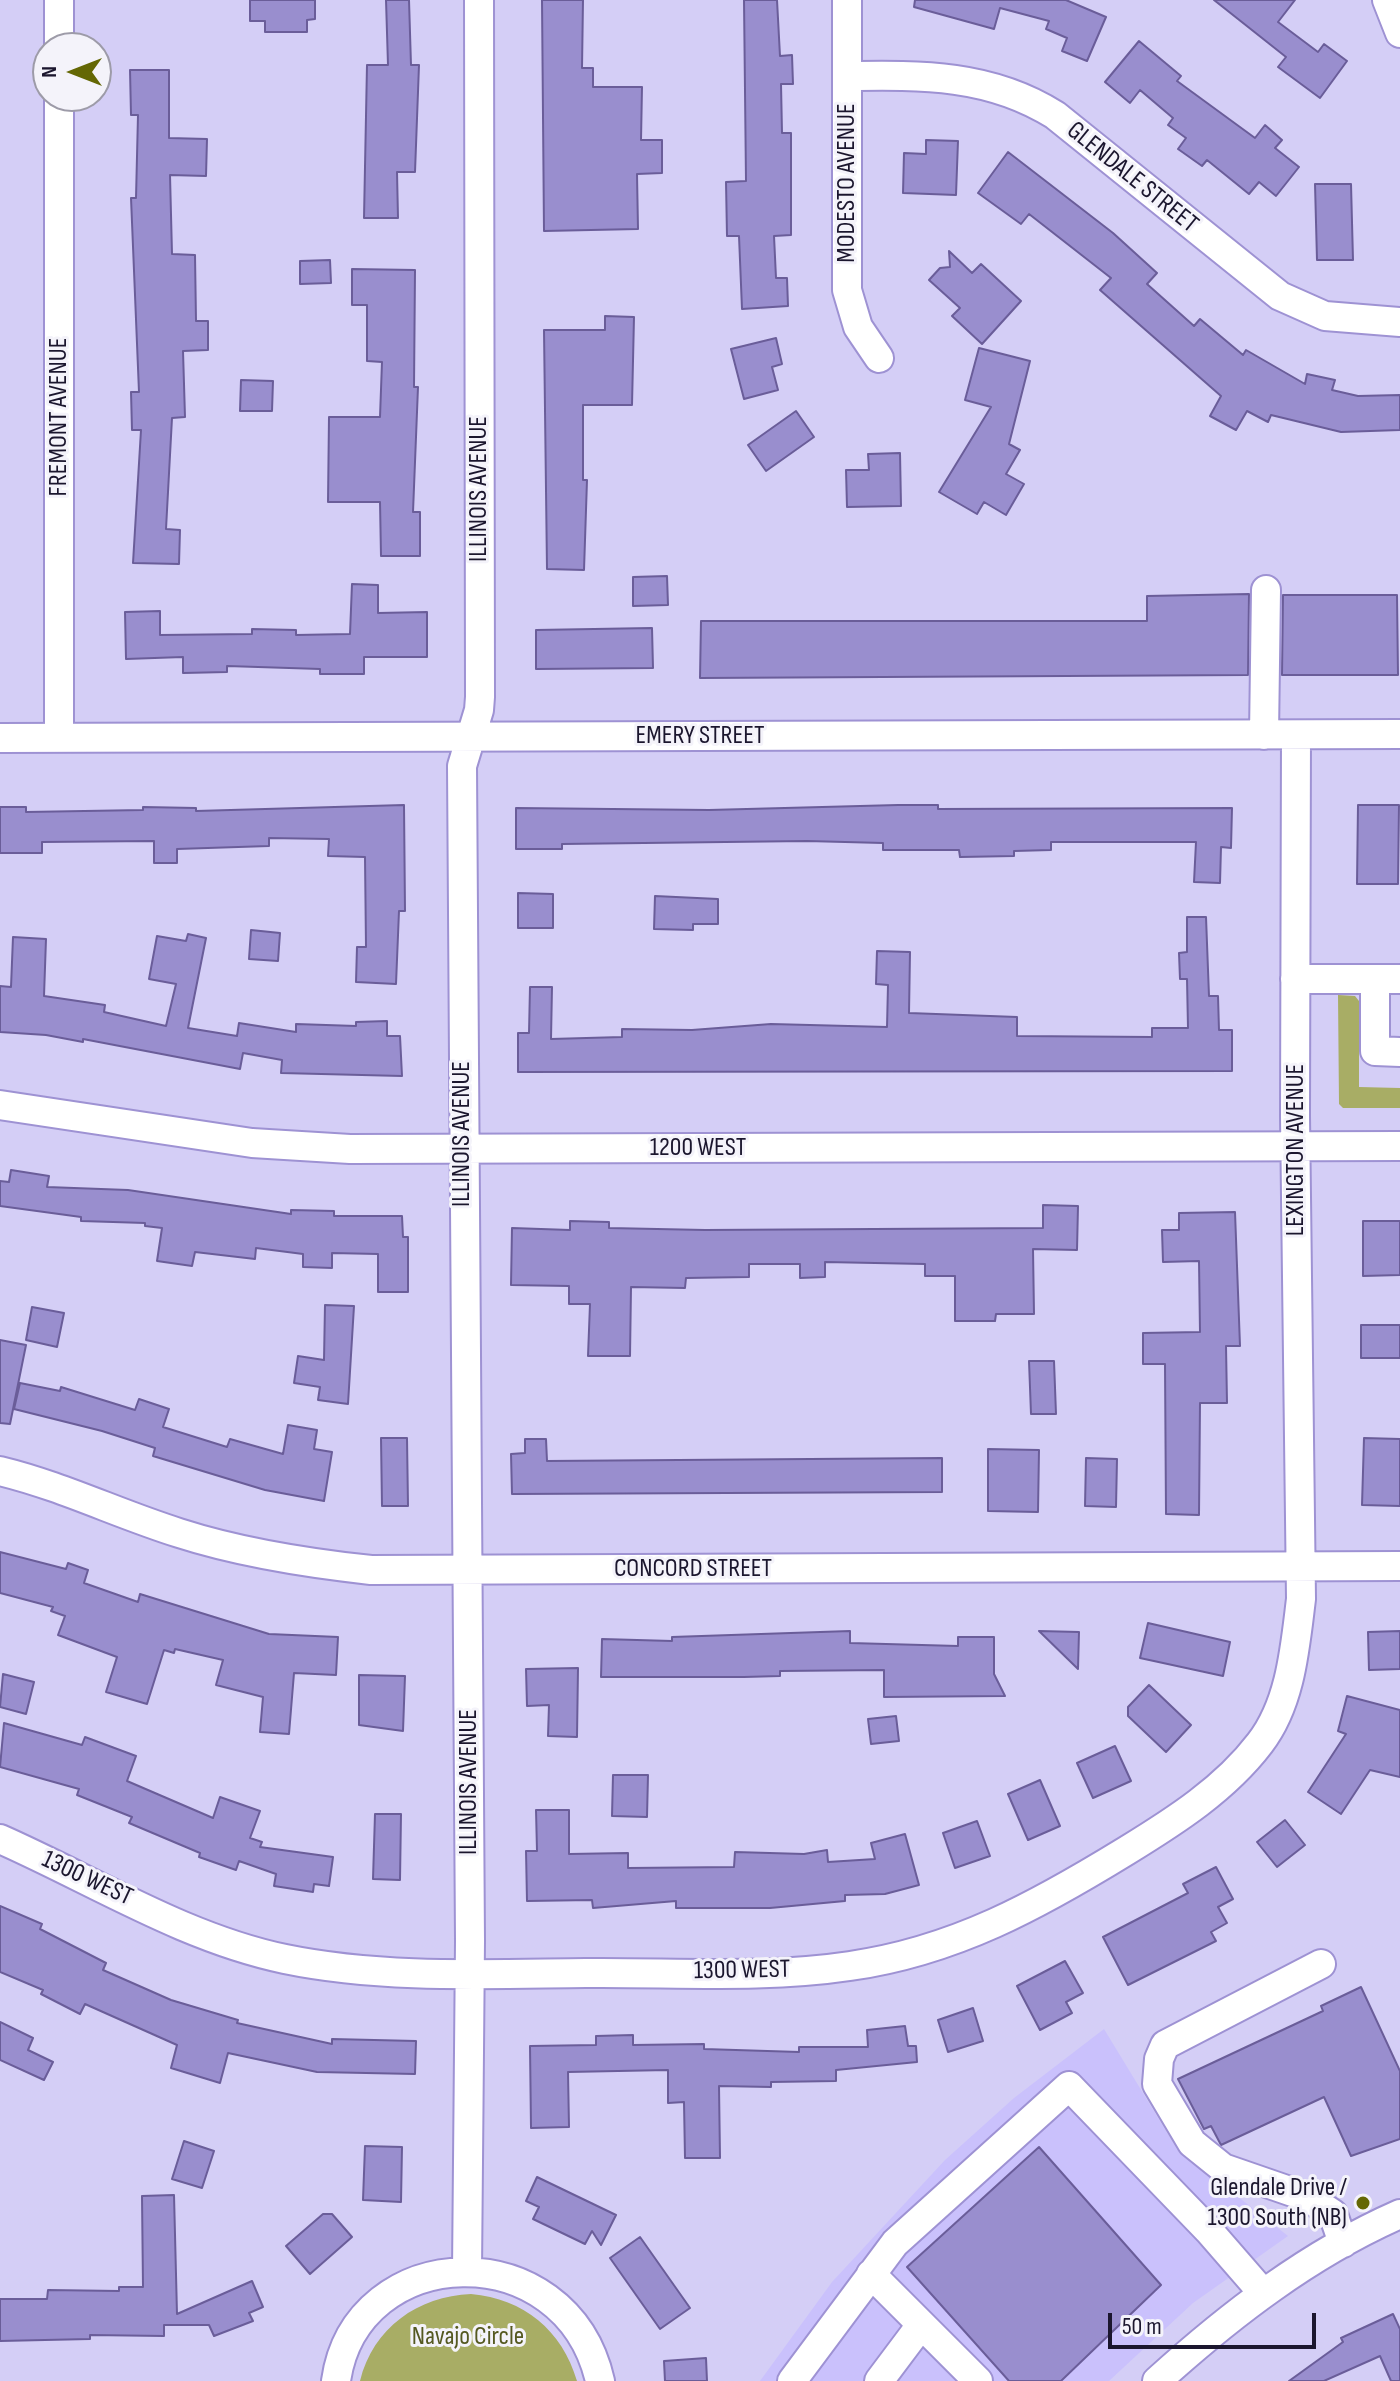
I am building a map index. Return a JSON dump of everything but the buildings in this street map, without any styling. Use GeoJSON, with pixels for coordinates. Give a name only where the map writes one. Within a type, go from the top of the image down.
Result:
{"type":"FeatureCollection","features":[{"type":"Feature","properties":{"kind":"street"},"geometry":{"type":"LineString","coordinates":[[59,0],[59,32]]}},
{"type":"Feature","properties":{"kind":"street","name":"ILLINOIS AVENUE"},"geometry":{"type":"LineString","coordinates":[[467,2271],[470,1973],[462,1149],[462,766],[480,697],[479,0]]}},
{"type":"Feature","properties":{"kind":"street","name":"MODESTO AVENUE"},"geometry":{"type":"LineString","coordinates":[[847,0],[847,290],[858,327],[879,358]]}},
{"type":"Feature","properties":{"kind":"street"},"geometry":{"type":"LineString","coordinates":[[1387,0],[1400,33]]}},
{"type":"Feature","properties":{"kind":"street","name":"GLENDALE STREET"},"geometry":{"type":"LineString","coordinates":[[847,76],[969,80],[1022,97],[1055,115],[1280,296],[1325,316],[1400,322]]}},
{"type":"Feature","properties":{"kind":"street","name":"FREMONT AVENUE"},"geometry":{"type":"LineString","coordinates":[[59,112],[59,738]]}},
{"type":"Feature","properties":{"kind":"street"},"geometry":{"type":"LineString","coordinates":[[1264,735],[1266,590]]}},
{"type":"Feature","properties":{"kind":"street","name":"EMERY STREET"},"geometry":{"type":"LineString","coordinates":[[0,738],[1400,734]]}},
{"type":"Feature","properties":{"kind":"street","name":"LEXINGTON AVENUE"},"geometry":{"type":"LineString","coordinates":[[1296,735],[1296,1147],[1301,1566]]}},
{"type":"Feature","properties":{"kind":"street"},"geometry":{"type":"LineString","coordinates":[[1295,979],[1388,979],[1375,1051],[1400,1052]]}},
{"type":"Feature","properties":{"kind":"street","name":"1200 WEST"},"geometry":{"type":"LineString","coordinates":[[0,1105],[252,1143],[350,1149],[1400,1146]]}},
{"type":"Feature","properties":{"kind":"street","name":"CONCORD STREET"},"geometry":{"type":"LineString","coordinates":[[0,1471],[43,1481],[176,1532],[256,1553],[371,1570],[1400,1566]]}},
{"type":"Feature","properties":{"kind":"street","name":"1300 WEST"},"geometry":{"type":"LineString","coordinates":[[0,1839],[235,1946],[285,1959],[341,1967],[470,1973],[783,1971],[850,1966],[982,1931],[1020,1913],[1162,1829],[1220,1787],[1263,1740],[1281,1701],[1295,1656],[1301,1566]]}},
{"type":"Feature","properties":{"kind":"street"},"geometry":{"type":"LineString","coordinates":[[1321,1964],[1165,2045],[1159,2059],[1157,2084],[1192,2143],[1223,2168],[1307,2197],[1333,2214],[1343,2243]]}},
{"type":"Feature","properties":{"kind":"street"},"geometry":{"type":"LineString","coordinates":[[792,2381],[871,2274],[908,2230],[1069,2086],[1210,2232],[1263,2293]]}},
{"type":"Feature","properties":{"kind":"street"},"geometry":{"type":"LineString","coordinates":[[1157,2381],[1263,2293],[1343,2243],[1400,2214]]}},
{"type":"Feature","properties":{"kind":"street"},"geometry":{"type":"LineString","coordinates":[[336,2381],[345,2351],[355,2332],[385,2299],[424,2278],[467,2271],[513,2278],[556,2304],[587,2342],[600,2381]]}},
{"type":"Feature","properties":{"kind":"street"},"geometry":{"type":"LineString","coordinates":[[871,2274],[968,2377]]}},
{"type":"Feature","properties":{"kind":"street"},"geometry":{"type":"LineString","coordinates":[[879,2381],[921,2325]]}},
{"type":"Feature","properties":{"kind":"shaded area"},"geometry":{"type":"Polygon","coordinates":[[[1104,2029],[1177,2149],[1288,2236],[1193,2303],[1109,2381],[760,2381],[832,2282],[945,2160],[1014,2098],[1104,2029]]]}},
{"type":"Feature","properties":{"kind":"green space"},"geometry":{"type":"Polygon","coordinates":[[[1338,995],[1355,996],[1359,1001],[1359,1087],[1400,1088],[1400,1108],[1343,1108],[1339,1104],[1338,995]]]}},
{"type":"Feature","properties":{"kind":"green space","name":"Navajo Circle"},"geometry":{"type":"Polygon","coordinates":[[[471,2294],[508,2303],[538,2320],[562,2347],[577,2381],[360,2381],[375,2345],[400,2318],[433,2301],[471,2294]]]}},
{"type":"Feature","properties":{"kind":"place","name":"Glendale Drive / 1300 South (NB)"},"geometry":{"type":"Point","coordinates":[1363,2203]}}]}
